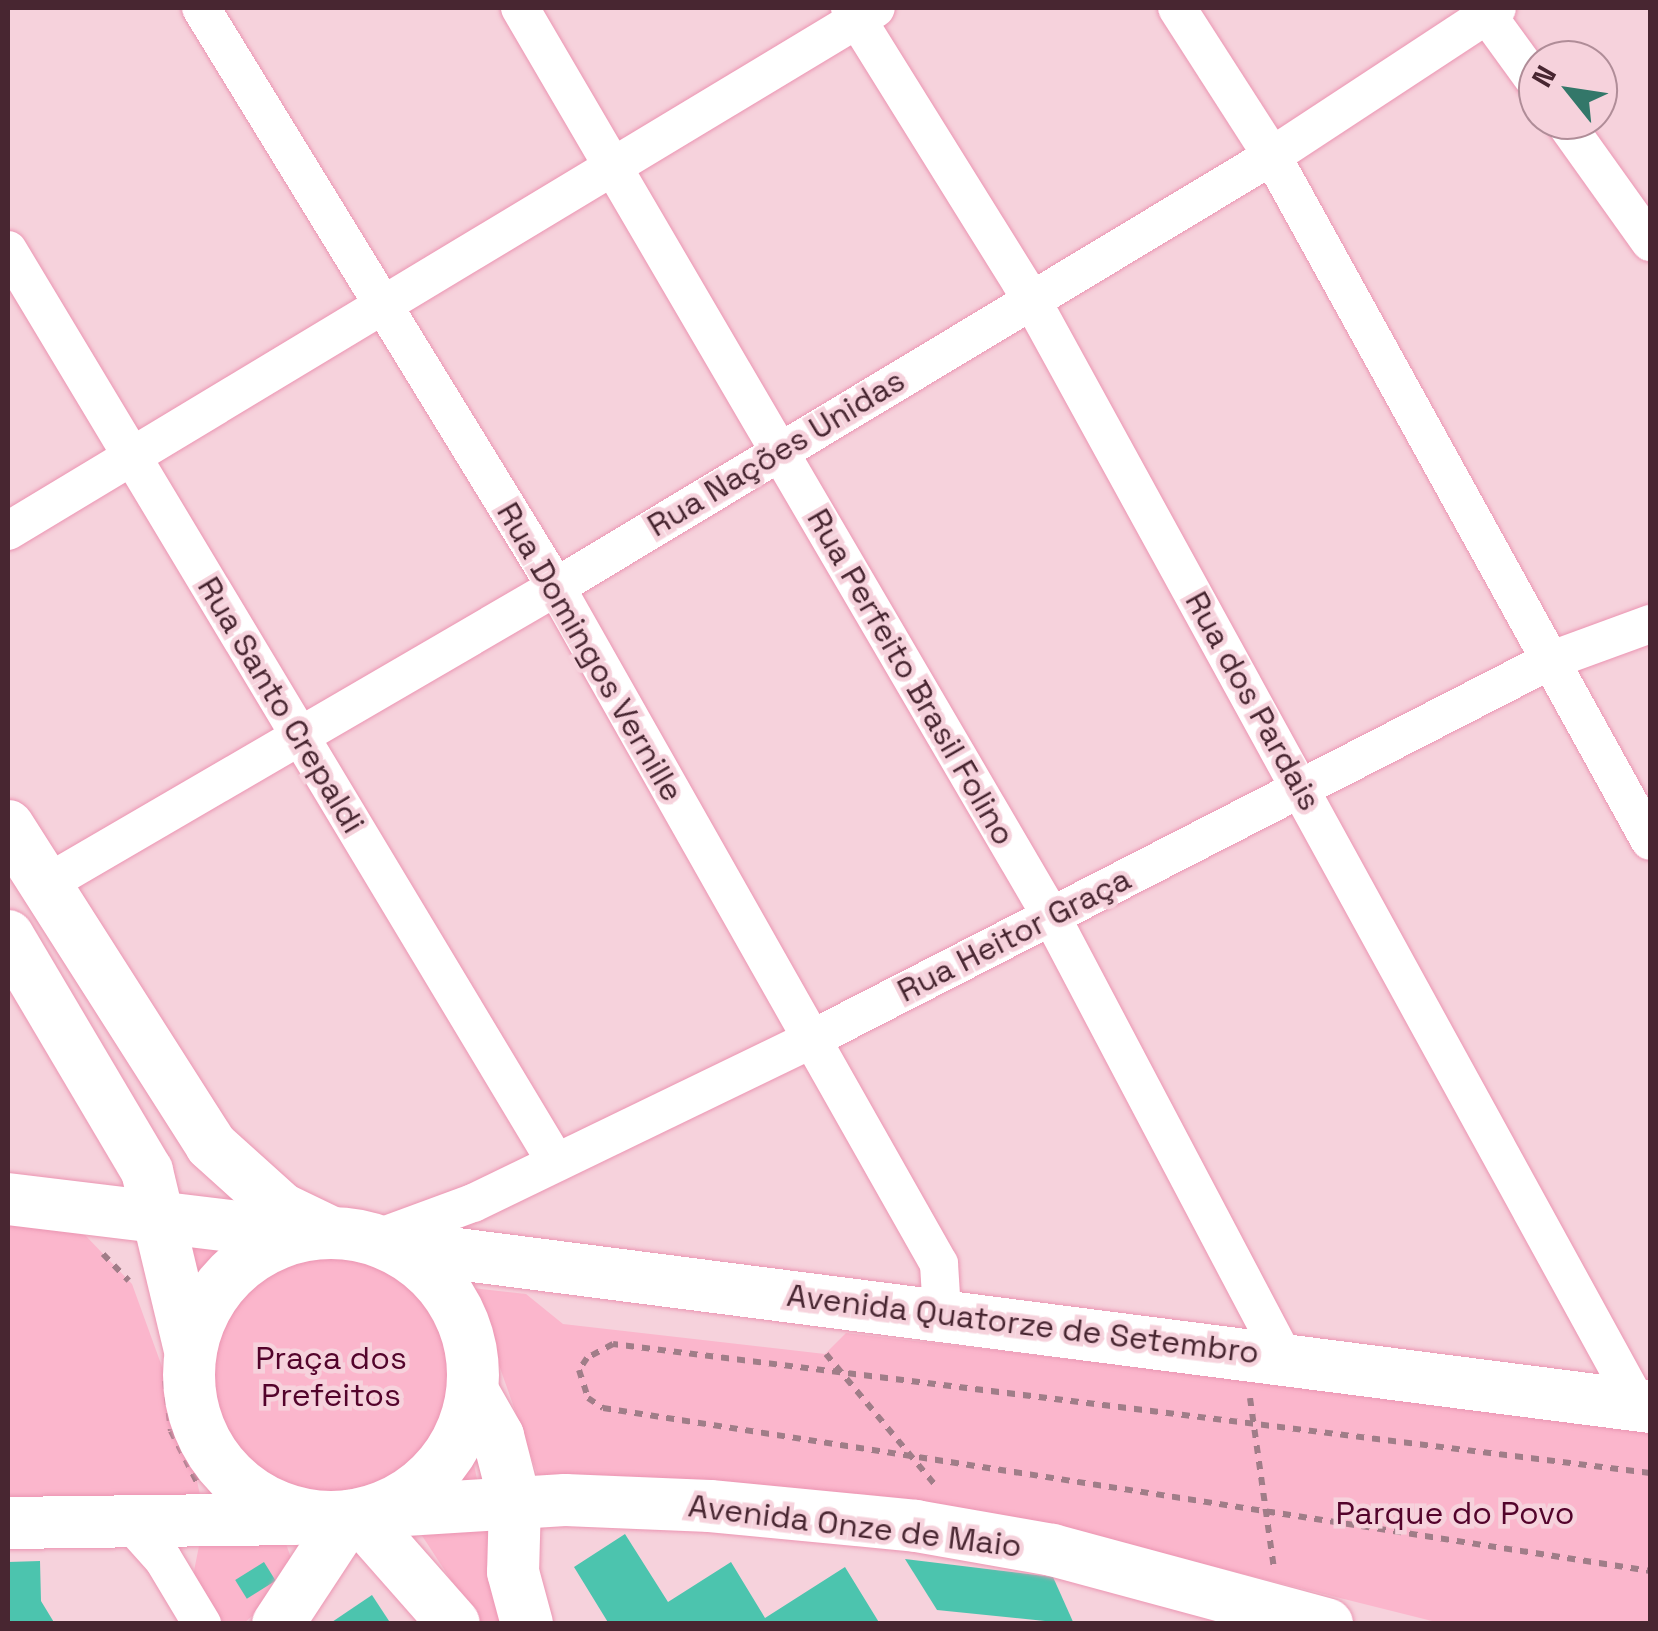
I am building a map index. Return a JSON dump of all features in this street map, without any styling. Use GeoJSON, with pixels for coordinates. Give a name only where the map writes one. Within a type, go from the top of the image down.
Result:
{"type":"FeatureCollection","features":[{"type":"Feature","properties":{"kind":"street","name":"Rua Domingos Vernille"},"geometry":{"type":"LineString","coordinates":[[201,8],[556,588],[939,1264],[942,1312]]}},
{"type":"Feature","properties":{"kind":"street","name":"Rua Perfeito Brasil Folino"},"geometry":{"type":"LineString","coordinates":[[520,8],[1052,916],[1266,1374]]}},
{"type":"Feature","properties":{"kind":"street"},"geometry":{"type":"LineString","coordinates":[[1177,8],[1272,156],[1650,841]]}},
{"type":"Feature","properties":{"kind":"street"},"geometry":{"type":"LineString","coordinates":[[1489,10],[1518,55]]}},
{"type":"Feature","properties":{"kind":"street","name":"Rua Nações Unidas"},"geometry":{"type":"LineString","coordinates":[[46,884],[556,588],[777,450],[1272,156],[1489,10]]}},
{"type":"Feature","properties":{"kind":"street"},"geometry":{"type":"LineString","coordinates":[[8,531],[615,166],[861,12]]}},
{"type":"Feature","properties":{"kind":"street","name":"Rua dos Pardais"},"geometry":{"type":"LineString","coordinates":[[861,12],[1031,299],[1644,1406]]}},
{"type":"Feature","properties":{"kind":"street"},"geometry":{"type":"LineString","coordinates":[[1577,140],[1650,242]]}},
{"type":"Feature","properties":{"kind":"street","name":"Rua Santo Crepaldi"},"geometry":{"type":"LineString","coordinates":[[8,250],[554,1160]]}},
{"type":"Feature","properties":{"kind":"street","name":"Rua Heitor Graça"},"geometry":{"type":"LineString","coordinates":[[350,1238],[473,1203],[554,1160],[812,1039],[1299,784],[1549,660],[1650,624]]}},
{"type":"Feature","properties":{"kind":"street"},"geometry":{"type":"LineString","coordinates":[[8,826],[211,1144],[282,1209],[350,1238],[452,1296],[476,1365],[474,1392],[452,1452],[418,1489],[353,1515],[283,1510],[240,1486],[218,1461],[177,1363],[147,1171],[8,936]]}},
{"type":"Feature","properties":{"kind":"street","name":"Avenida Quatorze de Setembro"},"geometry":{"type":"LineString","coordinates":[[8,1199],[942,1312],[1266,1374],[1644,1406]]}},
{"type":"Feature","properties":{"kind":"street"},"geometry":{"type":"LineString","coordinates":[[177,1363],[206,1304],[238,1265],[350,1238]]}},
{"type":"Feature","properties":{"kind":"street"},"geometry":{"type":"LineString","coordinates":[[474,1392],[498,1436],[515,1502],[513,1572],[527,1624]]}},
{"type":"Feature","properties":{"kind":"street","name":"Avenida Onze de Maio"},"geometry":{"type":"LineString","coordinates":[[8,1523],[353,1515],[515,1502],[710,1506],[916,1526],[1052,1550],[1327,1624]]}},
{"type":"Feature","properties":{"kind":"street"},"geometry":{"type":"LineString","coordinates":[[278,1624],[353,1515]]}},
{"type":"Feature","properties":{"kind":"street"},"geometry":{"type":"LineString","coordinates":[[353,1515],[454,1624]]}},
{"type":"Feature","properties":{"kind":"street"},"geometry":{"type":"LineString","coordinates":[[128,1520],[163,1559],[202,1624]]}},
{"type":"Feature","properties":{"kind":"path"},"geometry":{"type":"LineString","coordinates":[[97,1247],[138,1298]]}},
{"type":"Feature","properties":{"kind":"path"},"geometry":{"type":"LineString","coordinates":[[1650,1473],[612,1344],[587,1358],[580,1370],[588,1398],[604,1408],[907,1451],[1267,1516],[1650,1571]]}},
{"type":"Feature","properties":{"kind":"path"},"geometry":{"type":"LineString","coordinates":[[826,1354],[944,1495]]}},
{"type":"Feature","properties":{"kind":"path"},"geometry":{"type":"LineString","coordinates":[[177,1363],[172,1431],[194,1467],[200,1494]]}},
{"type":"Feature","properties":{"kind":"path"},"geometry":{"type":"LineString","coordinates":[[1266,1374],[1254,1424],[1276,1581]]}},
{"type":"Feature","properties":{"kind":"green space"},"geometry":{"type":"Polygon","coordinates":[[[8,1217],[85,1235],[132,1284],[165,1375],[172,1431],[194,1467],[200,1495],[8,1499],[8,1217]]]}},
{"type":"Feature","properties":{"kind":"green space"},"geometry":{"type":"Polygon","coordinates":[[[177,1236],[240,1242],[194,1295],[177,1236]]]}},
{"type":"Feature","properties":{"kind":"green space","name":"Praça dos Prefeitos"},"geometry":{"type":"Polygon","coordinates":[[[332,1253],[379,1263],[420,1289],[446,1330],[456,1377],[446,1424],[420,1465],[379,1491],[332,1501],[285,1491],[244,1465],[218,1424],[208,1377],[218,1330],[244,1289],[285,1263],[332,1253]]]}},
{"type":"Feature","properties":{"kind":"green space","name":"Parque do Povo"},"geometry":{"type":"Polygon","coordinates":[[[472,1288],[526,1294],[563,1324],[825,1354],[846,1333],[1650,1427],[1650,1623],[1440,1623],[1032,1521],[538,1476],[472,1288]]]}},
{"type":"Feature","properties":{"kind":"green space"},"geometry":{"type":"Polygon","coordinates":[[[471,1450],[479,1489],[441,1489],[471,1450]]]}},
{"type":"Feature","properties":{"kind":"green space"},"geometry":{"type":"Polygon","coordinates":[[[491,1527],[506,1623],[479,1623],[419,1531],[491,1527]]]}},
{"type":"Feature","properties":{"kind":"green space"},"geometry":{"type":"Polygon","coordinates":[[[283,1535],[293,1564],[288,1585],[244,1623],[224,1623],[193,1576],[199,1546],[283,1535]]]}},
{"type":"Feature","properties":{"kind":"building"},"geometry":{"type":"Polygon","coordinates":[[[625,1534],[668,1602],[731,1562],[765,1618],[845,1567],[880,1624],[609,1624],[574,1567],[625,1534]]]}},
{"type":"Feature","properties":{"kind":"building"},"geometry":{"type":"Polygon","coordinates":[[[905,1559],[1053,1577],[1074,1624],[937,1610],[905,1559]]]}},
{"type":"Feature","properties":{"kind":"building"},"geometry":{"type":"Polygon","coordinates":[[[40,1561],[41,1601],[55,1624],[8,1624],[8,1562],[40,1561]]]}},
{"type":"Feature","properties":{"kind":"building"},"geometry":{"type":"Polygon","coordinates":[[[264,1562],[276,1581],[247,1599],[235,1580],[264,1562]]]}},
{"type":"Feature","properties":{"kind":"building"},"geometry":{"type":"Polygon","coordinates":[[[372,1595],[391,1624],[329,1624],[372,1595]]]}}]}
